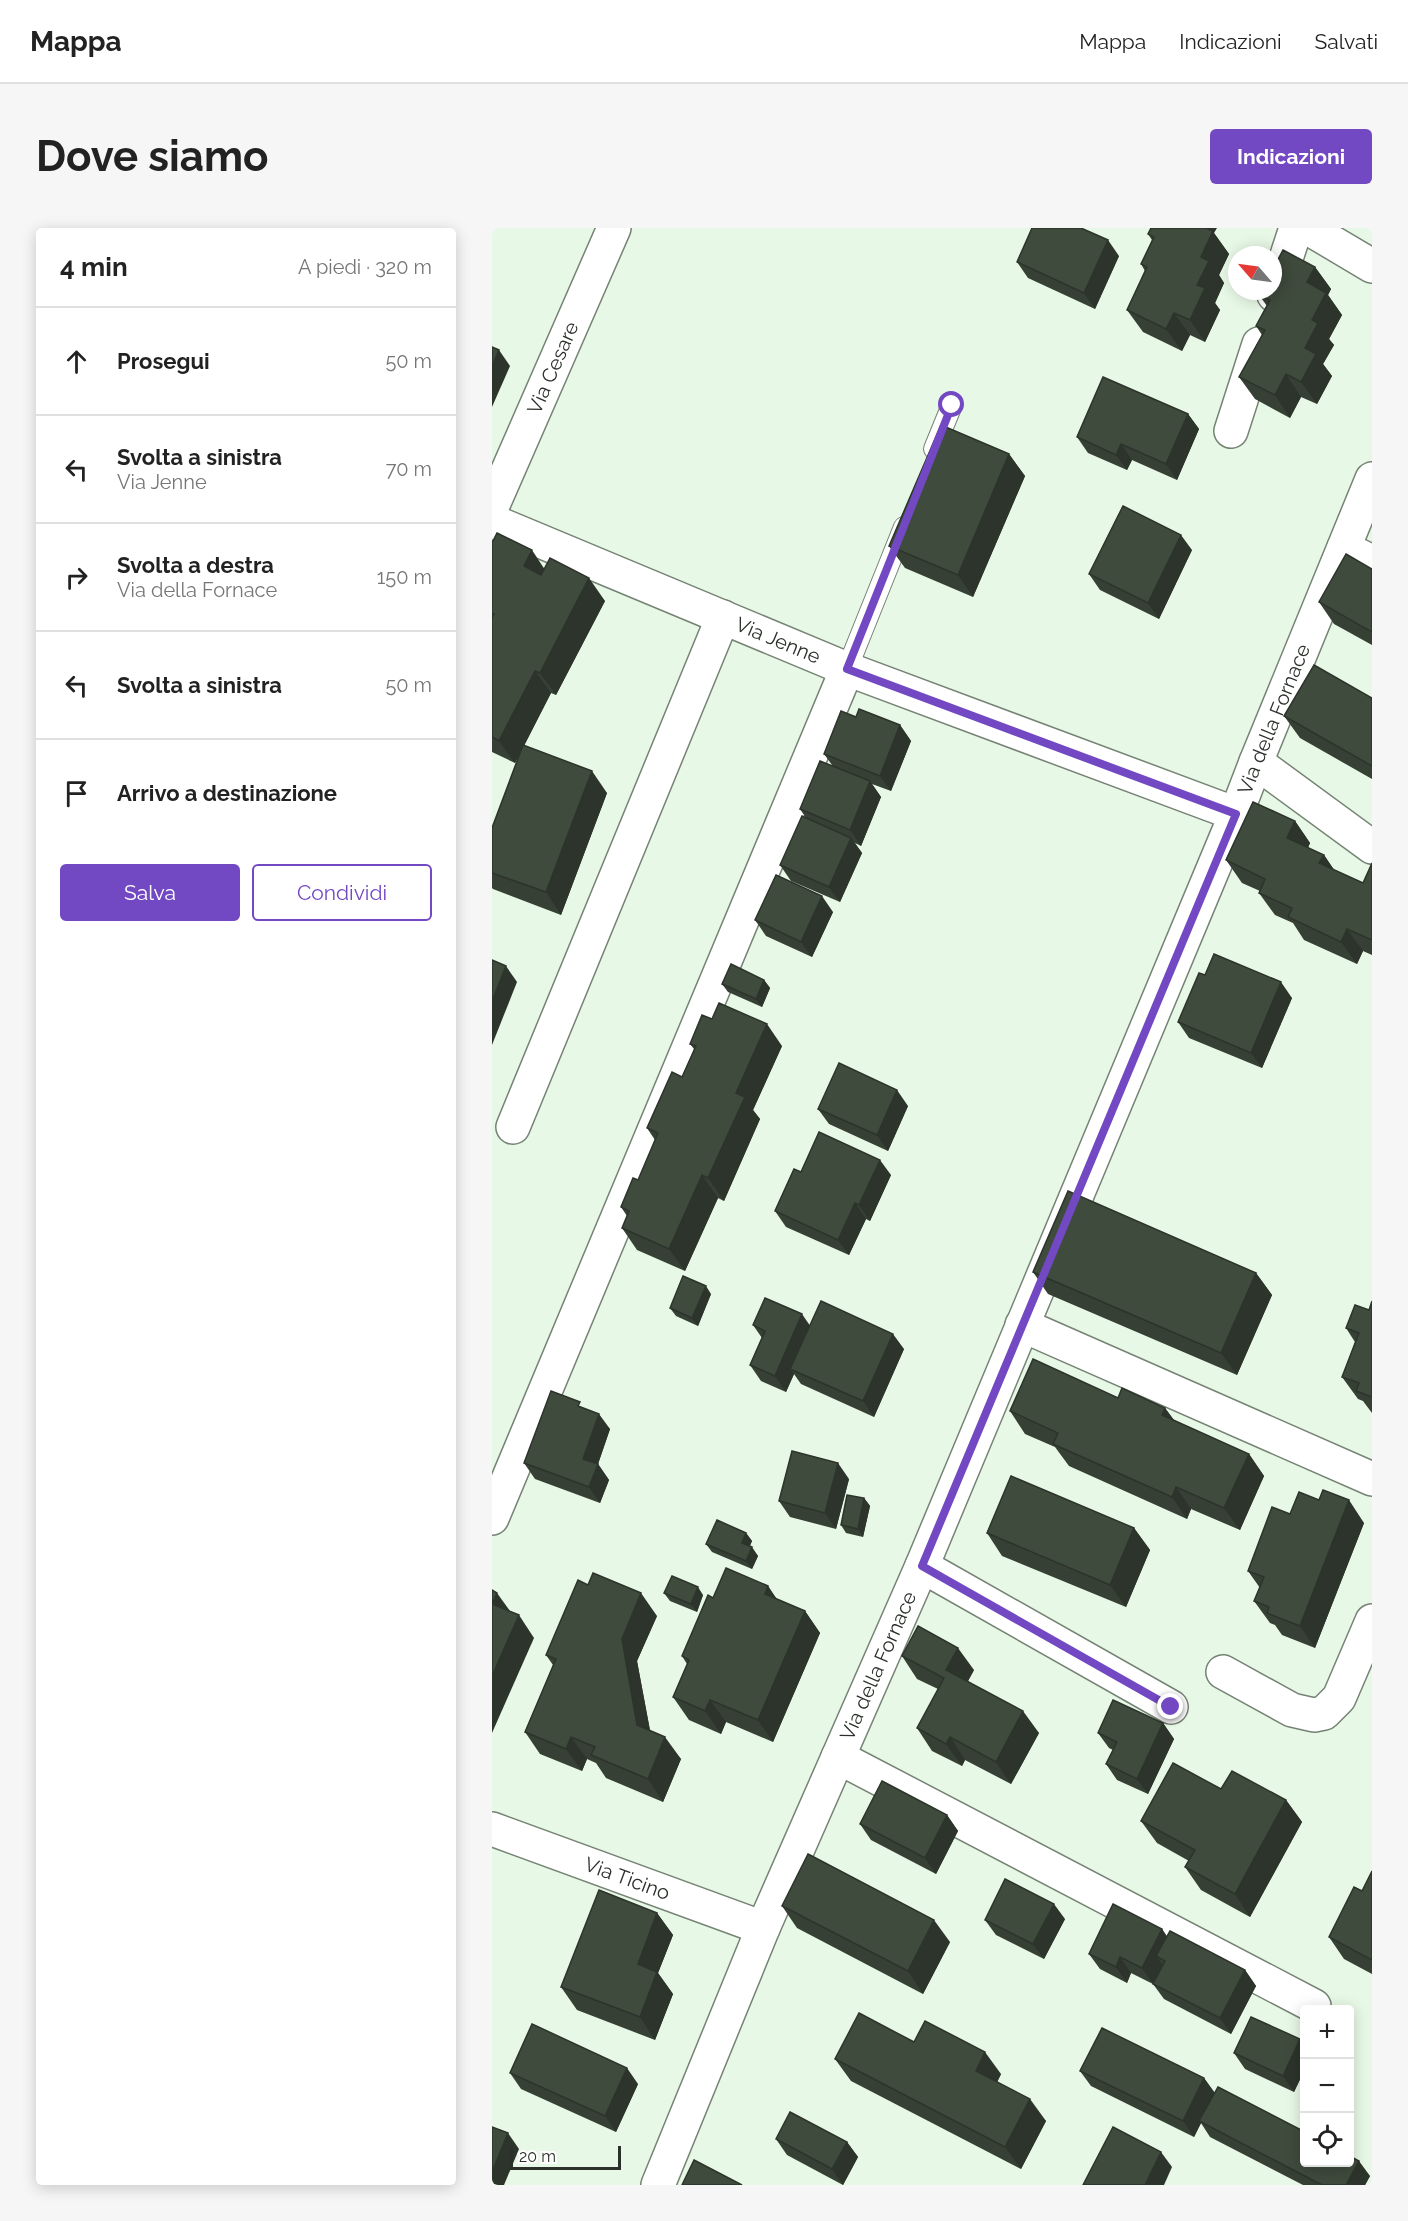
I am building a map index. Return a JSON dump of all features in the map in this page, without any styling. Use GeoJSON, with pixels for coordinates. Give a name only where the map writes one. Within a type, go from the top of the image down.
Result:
{"type":"FeatureCollection","features":[{"type":"Feature","properties":{"kind":"street","name":"Via Cesare"},"geometry":{"type":"LineString","coordinates":[[492,507],[614,228]]}},
{"type":"Feature","properties":{"kind":"street"},"geometry":{"type":"LineString","coordinates":[[1231,431],[1296,228]]}},
{"type":"Feature","properties":{"kind":"street"},"geometry":{"type":"LineString","coordinates":[[1308,228],[1372,266]]}},
{"type":"Feature","properties":{"kind":"street","name":"Via della Fornace"},"geometry":{"type":"LineString","coordinates":[[658,2185],[764,1928],[922,1566],[1256,762],[1358,555],[1372,479]]}},
{"type":"Feature","properties":{"kind":"street","name":"Via Jenne"},"geometry":{"type":"LineString","coordinates":[[492,521],[847,669],[1236,814]]}},
{"type":"Feature","properties":{"kind":"street"},"geometry":{"type":"LineString","coordinates":[[513,1127],[723,617]]}},
{"type":"Feature","properties":{"kind":"street"},"geometry":{"type":"LineString","coordinates":[[492,1518],[847,669]]}},
{"type":"Feature","properties":{"kind":"street"},"geometry":{"type":"LineString","coordinates":[[1256,762],[1372,847]]}},
{"type":"Feature","properties":{"kind":"street"},"geometry":{"type":"LineString","coordinates":[[1022,1325],[1372,1479]]}},
{"type":"Feature","properties":{"kind":"street"},"geometry":{"type":"LineString","coordinates":[[922,1566],[1171,1707]]}},
{"type":"Feature","properties":{"kind":"street"},"geometry":{"type":"LineString","coordinates":[[1223,1672],[1292,1710],[1314,1715],[1324,1713],[1339,1698],[1372,1621]]}},
{"type":"Feature","properties":{"kind":"street"},"geometry":{"type":"LineString","coordinates":[[838,1757],[1312,2005]]}},
{"type":"Feature","properties":{"kind":"street","name":"Via Ticino"},"geometry":{"type":"LineString","coordinates":[[492,1829],[764,1928]]}},
{"type":"Feature","properties":{"kind":"lane"},"geometry":{"type":"LineString","coordinates":[[926,471],[952,405]]}},
{"type":"Feature","properties":{"kind":"lane"},"geometry":{"type":"LineString","coordinates":[[847,669],[908,515]]}},
{"type":"Feature","properties":{"kind":"building"},"geometry":{"type":"Polygon","coordinates":[[[1032,228],[1081,228],[1108,240],[1084,293],[1017,262],[1032,228]]]}},
{"type":"Feature","properties":{"kind":"building"},"geometry":{"type":"Polygon","coordinates":[[[1151,228],[1206,228],[1213,231],[1201,257],[1209,261],[1197,285],[1205,288],[1190,320],[1174,313],[1166,329],[1127,310],[1147,267],[1141,264],[1154,237],[1148,234],[1151,228]]]}},
{"type":"Feature","properties":{"kind":"building"},"geometry":{"type":"Polygon","coordinates":[[[1283,250],[1315,267],[1307,282],[1326,293],[1312,320],[1318,323],[1305,348],[1316,354],[1301,382],[1286,374],[1275,395],[1239,377],[1265,330],[1256,326],[1270,300],[1282,300],[1283,250]]]}},
{"type":"Feature","properties":{"kind":"building"},"geometry":{"type":"Polygon","coordinates":[[[492,347],[499,350],[492,366],[492,347]]]}},
{"type":"Feature","properties":{"kind":"building"},"geometry":{"type":"Polygon","coordinates":[[[1103,377],[1188,414],[1166,464],[1121,444],[1116,455],[1077,437],[1103,377]]]}},
{"type":"Feature","properties":{"kind":"building"},"geometry":{"type":"Polygon","coordinates":[[[941,425],[1009,454],[958,575],[889,546],[941,425]]]}},
{"type":"Feature","properties":{"kind":"building"},"geometry":{"type":"Polygon","coordinates":[[[1123,506],[1181,535],[1148,603],[1089,574],[1123,506]]]}},
{"type":"Feature","properties":{"kind":"building"},"geometry":{"type":"Polygon","coordinates":[[[497,533],[532,550],[524,566],[541,575],[550,558],[589,578],[540,673],[535,671],[499,741],[492,737],[492,618],[494,614],[492,613],[492,543],[497,533]]]}},
{"type":"Feature","properties":{"kind":"building"},"geometry":{"type":"Polygon","coordinates":[[[1346,554],[1372,569],[1372,632],[1319,602],[1346,554]]]}},
{"type":"Feature","properties":{"kind":"building"},"geometry":{"type":"Polygon","coordinates":[[[1314,665],[1372,698],[1372,766],[1284,716],[1314,665]]]}},
{"type":"Feature","properties":{"kind":"building"},"geometry":{"type":"Polygon","coordinates":[[[859,709],[900,725],[880,776],[824,754],[841,711],[856,717],[859,709]]]}},
{"type":"Feature","properties":{"kind":"building"},"geometry":{"type":"Polygon","coordinates":[[[523,745],[592,771],[546,892],[492,873],[492,828],[523,745]]]}},
{"type":"Feature","properties":{"kind":"building"},"geometry":{"type":"Polygon","coordinates":[[[820,761],[870,781],[850,830],[800,809],[820,761]]]}},
{"type":"Feature","properties":{"kind":"building"},"geometry":{"type":"Polygon","coordinates":[[[1253,802],[1295,821],[1287,838],[1324,855],[1319,863],[1363,883],[1372,863],[1372,940],[1347,929],[1341,942],[1288,917],[1292,908],[1259,893],[1265,879],[1226,860],[1253,802]]]}},
{"type":"Feature","properties":{"kind":"building"},"geometry":{"type":"Polygon","coordinates":[[[802,816],[851,838],[829,887],[780,865],[802,816]]]}},
{"type":"Feature","properties":{"kind":"building"},"geometry":{"type":"Polygon","coordinates":[[[776,875],[822,896],[801,942],[755,920],[776,875]]]}},
{"type":"Feature","properties":{"kind":"building"},"geometry":{"type":"Polygon","coordinates":[[[1214,954],[1281,982],[1251,1053],[1178,1022],[1199,973],[1205,975],[1214,954]]]}},
{"type":"Feature","properties":{"kind":"building"},"geometry":{"type":"Polygon","coordinates":[[[492,960],[506,966],[492,1001],[492,960]]]}},
{"type":"Feature","properties":{"kind":"building"},"geometry":{"type":"Polygon","coordinates":[[[731,964],[764,980],[756,999],[722,984],[731,964]]]}},
{"type":"Feature","properties":{"kind":"building"},"geometry":{"type":"Polygon","coordinates":[[[719,1003],[767,1024],[736,1093],[745,1097],[708,1178],[702,1175],[669,1249],[622,1228],[629,1211],[621,1207],[633,1178],[638,1180],[658,1133],[647,1128],[672,1072],[682,1077],[696,1046],[690,1044],[702,1015],[712,1019],[719,1003]]]}},
{"type":"Feature","properties":{"kind":"building"},"geometry":{"type":"Polygon","coordinates":[[[839,1063],[897,1090],[877,1135],[818,1109],[839,1063]]]}},
{"type":"Feature","properties":{"kind":"building"},"geometry":{"type":"Polygon","coordinates":[[[819,1132],[880,1160],[859,1205],[855,1203],[838,1240],[775,1211],[794,1169],[801,1172],[819,1132]]]}},
{"type":"Feature","properties":{"kind":"building"},"geometry":{"type":"Polygon","coordinates":[[[1068,1191],[1256,1273],[1221,1353],[1033,1272],[1068,1191]]]}},
{"type":"Feature","properties":{"kind":"building"},"geometry":{"type":"Polygon","coordinates":[[[683,1276],[706,1286],[692,1318],[670,1308],[683,1276]]]}},
{"type":"Feature","properties":{"kind":"building"},"geometry":{"type":"Polygon","coordinates":[[[765,1298],[802,1314],[775,1376],[750,1365],[765,1331],[753,1325],[765,1298]]]}},
{"type":"Feature","properties":{"kind":"building"},"geometry":{"type":"Polygon","coordinates":[[[821,1301],[893,1334],[863,1401],[790,1369],[821,1301]]]}},
{"type":"Feature","properties":{"kind":"building"},"geometry":{"type":"Polygon","coordinates":[[[1372,1301],[1372,1397],[1356,1391],[1359,1383],[1342,1377],[1359,1333],[1346,1328],[1355,1305],[1369,1310],[1372,1301]]]}},
{"type":"Feature","properties":{"kind":"building"},"geometry":{"type":"Polygon","coordinates":[[[1033,1359],[1118,1398],[1122,1388],[1165,1408],[1162,1415],[1249,1454],[1224,1508],[1176,1487],[1172,1497],[1053,1444],[1058,1433],[1010,1411],[1033,1359]]]}},
{"type":"Feature","properties":{"kind":"building"},"geometry":{"type":"Polygon","coordinates":[[[551,1391],[580,1402],[578,1406],[599,1414],[583,1459],[598,1464],[589,1487],[524,1463],[551,1391]]]}},
{"type":"Feature","properties":{"kind":"building"},"geometry":{"type":"Polygon","coordinates":[[[792,1451],[838,1463],[825,1513],[779,1501],[792,1451]]]}},
{"type":"Feature","properties":{"kind":"building"},"geometry":{"type":"Polygon","coordinates":[[[1011,1476],[1134,1528],[1110,1585],[987,1533],[1011,1476]]]}},
{"type":"Feature","properties":{"kind":"building"},"geometry":{"type":"Polygon","coordinates":[[[1323,1490],[1349,1500],[1300,1626],[1267,1613],[1269,1607],[1254,1601],[1264,1577],[1248,1571],[1272,1507],[1290,1514],[1299,1492],[1319,1500],[1323,1490]]]}},
{"type":"Feature","properties":{"kind":"building"},"geometry":{"type":"Polygon","coordinates":[[[847,1495],[864,1498],[858,1529],[841,1525],[847,1495]]]}},
{"type":"Feature","properties":{"kind":"building"},"geometry":{"type":"Polygon","coordinates":[[[717,1520],[746,1533],[742,1543],[752,1547],[746,1561],[706,1544],[717,1520]]]}},
{"type":"Feature","properties":{"kind":"building"},"geometry":{"type":"Polygon","coordinates":[[[726,1568],[768,1586],[765,1594],[805,1611],[758,1720],[710,1700],[705,1711],[673,1697],[689,1660],[682,1656],[708,1595],[713,1598],[726,1568]]]}},
{"type":"Feature","properties":{"kind":"building"},"geometry":{"type":"Polygon","coordinates":[[[593,1573],[641,1593],[622,1639],[637,1725],[665,1737],[648,1779],[591,1755],[595,1747],[571,1737],[566,1749],[525,1732],[556,1659],[546,1655],[578,1580],[588,1585],[593,1573]]]}},
{"type":"Feature","properties":{"kind":"building"},"geometry":{"type":"Polygon","coordinates":[[[672,1576],[698,1587],[691,1604],[664,1593],[672,1576]]]}},
{"type":"Feature","properties":{"kind":"building"},"geometry":{"type":"Polygon","coordinates":[[[492,1590],[497,1593],[492,1604],[492,1590]]]}},
{"type":"Feature","properties":{"kind":"building"},"geometry":{"type":"Polygon","coordinates":[[[492,1604],[519,1615],[492,1676],[492,1604]]]}},
{"type":"Feature","properties":{"kind":"building"},"geometry":{"type":"Polygon","coordinates":[[[918,1626],[958,1648],[946,1670],[1023,1711],[996,1762],[950,1737],[946,1744],[917,1728],[944,1678],[902,1656],[918,1626]]]}},
{"type":"Feature","properties":{"kind":"building"},"geometry":{"type":"Polygon","coordinates":[[[1113,1700],[1163,1723],[1137,1779],[1106,1764],[1117,1742],[1098,1733],[1113,1700]]]}},
{"type":"Feature","properties":{"kind":"building"},"geometry":{"type":"Polygon","coordinates":[[[1173,1763],[1221,1789],[1232,1771],[1286,1800],[1235,1894],[1185,1867],[1195,1850],[1141,1821],[1173,1763]]]}},
{"type":"Feature","properties":{"kind":"building"},"geometry":{"type":"Polygon","coordinates":[[[882,1781],[947,1815],[925,1858],[860,1824],[882,1781]]]}},
{"type":"Feature","properties":{"kind":"building"},"geometry":{"type":"Polygon","coordinates":[[[808,1854],[934,1920],[908,1971],[782,1906],[808,1854]]]}},
{"type":"Feature","properties":{"kind":"building"},"geometry":{"type":"Polygon","coordinates":[[[1372,1871],[1372,1960],[1329,1937],[1354,1887],[1362,1891],[1372,1871]]]}},
{"type":"Feature","properties":{"kind":"building"},"geometry":{"type":"Polygon","coordinates":[[[1005,1879],[1054,1904],[1033,1944],[985,1920],[1005,1879]]]}},
{"type":"Feature","properties":{"kind":"building"},"geometry":{"type":"Polygon","coordinates":[[[599,1890],[657,1913],[638,1964],[657,1972],[640,2017],[561,1987],[599,1890]]]}},
{"type":"Feature","properties":{"kind":"building"},"geometry":{"type":"Polygon","coordinates":[[[1113,1904],[1162,1929],[1142,1968],[1120,1957],[1116,1967],[1089,1954],[1113,1904]]]}},
{"type":"Feature","properties":{"kind":"building"},"geometry":{"type":"Polygon","coordinates":[[[1170,1931],[1245,1970],[1220,2018],[1153,1984],[1165,1961],[1156,1956],[1170,1931]]]}},
{"type":"Feature","properties":{"kind":"building"},"geometry":{"type":"Polygon","coordinates":[[[859,2013],[914,2042],[925,2021],[985,2052],[976,2071],[1030,2099],[1005,2147],[835,2059],[859,2013]]]}},
{"type":"Feature","properties":{"kind":"building"},"geometry":{"type":"Polygon","coordinates":[[[1251,2017],[1300,2039],[1283,2076],[1234,2053],[1251,2017]]]}},
{"type":"Feature","properties":{"kind":"building"},"geometry":{"type":"Polygon","coordinates":[[[532,2024],[627,2068],[605,2116],[510,2073],[532,2024]]]}},
{"type":"Feature","properties":{"kind":"building"},"geometry":{"type":"Polygon","coordinates":[[[1102,2028],[1204,2078],[1183,2121],[1080,2071],[1102,2028]]]}},
{"type":"Feature","properties":{"kind":"building"},"geometry":{"type":"Polygon","coordinates":[[[1218,2087],[1300,2129],[1300,2167],[1354,2167],[1354,2158],[1359,2161],[1346,2185],[1322,2185],[1199,2121],[1218,2087]]]}},
{"type":"Feature","properties":{"kind":"building"},"geometry":{"type":"Polygon","coordinates":[[[790,2112],[847,2142],[832,2169],[776,2139],[790,2112]]]}},
{"type":"Feature","properties":{"kind":"building"},"geometry":{"type":"Polygon","coordinates":[[[492,2127],[508,2133],[492,2172],[492,2127]]]}},
{"type":"Feature","properties":{"kind":"building"},"geometry":{"type":"Polygon","coordinates":[[[1113,2127],[1161,2152],[1145,2185],[1083,2185],[1113,2127]]]}},
{"type":"Feature","properties":{"kind":"building"},"geometry":{"type":"Polygon","coordinates":[[[694,2160],[742,2185],[682,2185],[694,2160]]]}},
{"type":"Feature","properties":{"kind":"route"},"geometry":{"type":"LineString","coordinates":[[952,405],[847,669],[1236,814],[922,1566],[1171,1707]]}}]}
